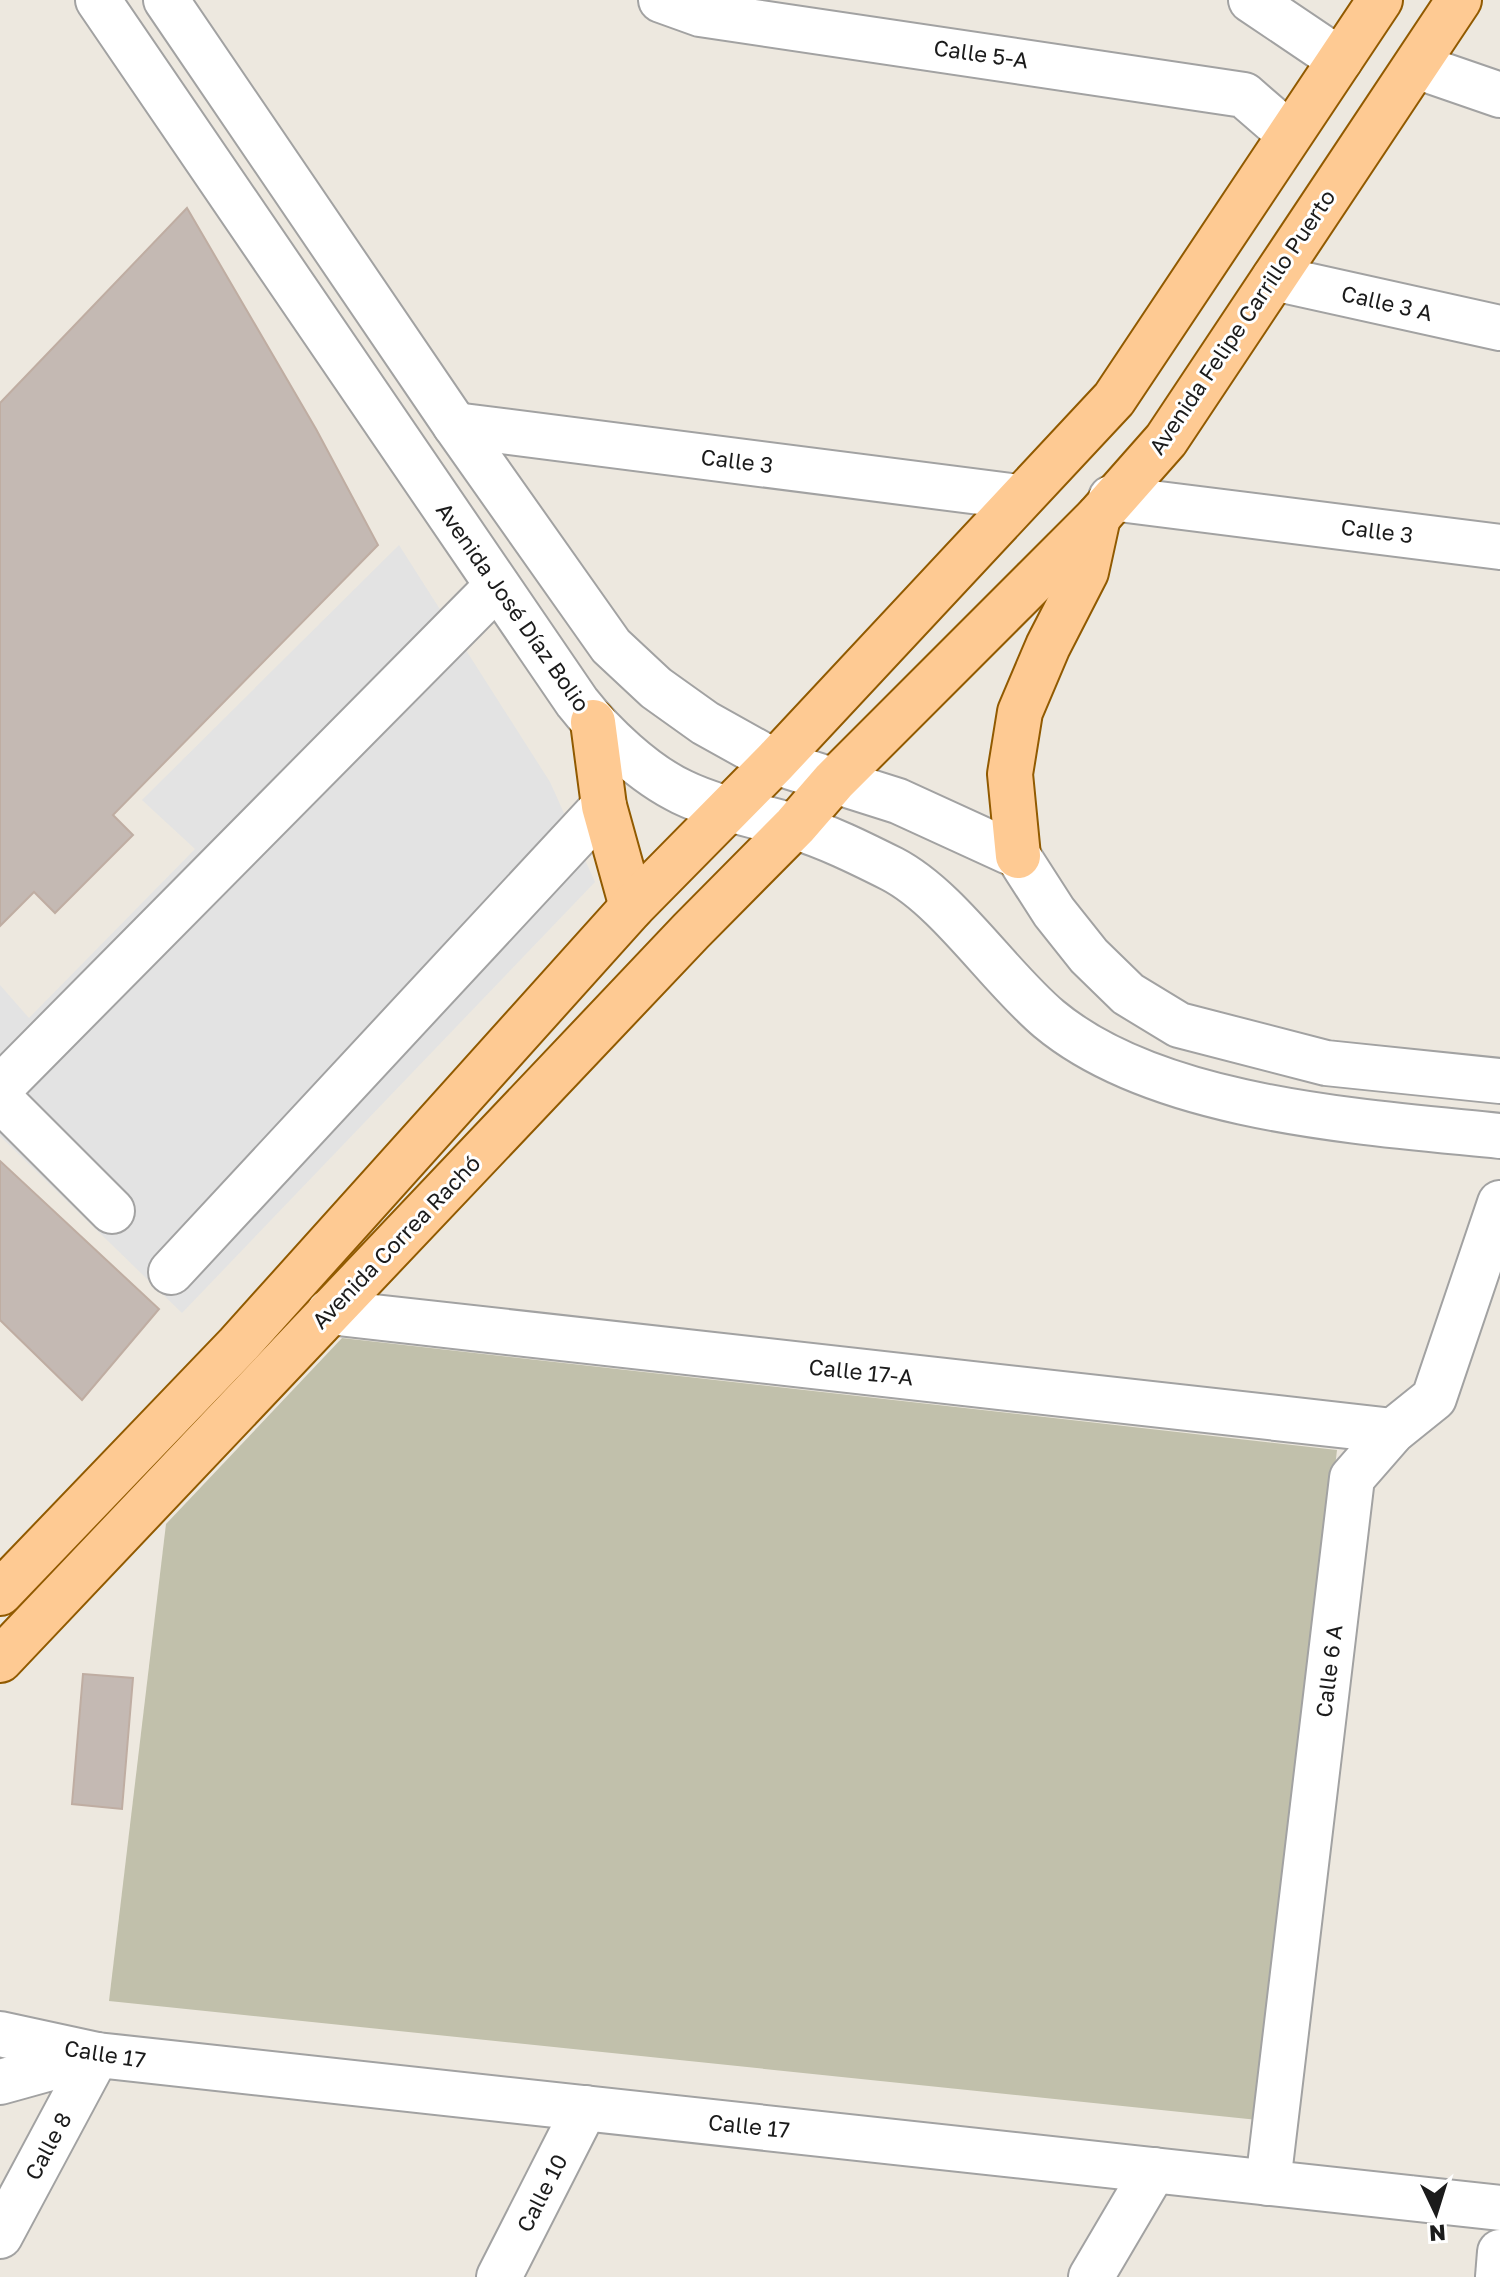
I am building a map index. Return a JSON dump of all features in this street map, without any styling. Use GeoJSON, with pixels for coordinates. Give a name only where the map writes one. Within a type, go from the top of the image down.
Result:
{"type":"FeatureCollection","features":[{"type":"Feature","properties":{"kind":"main road","name":"Avenida Felipe Carrillo Puerto"},"geometry":{"type":"LineString","coordinates":[[795,826],[834,781],[1166,440],[1459,0]]}},
{"type":"Feature","properties":{"kind":"main road"},"geometry":{"type":"LineString","coordinates":[[775,762],[1019,497],[1114,399],[1340,60],[1371,3]]}},
{"type":"Feature","properties":{"kind":"main road"},"geometry":{"type":"LineString","coordinates":[[1018,856],[1010,774],[1020,712],[1048,646],[1086,572],[1104,507]]}},
{"type":"Feature","properties":{"kind":"main road"},"geometry":{"type":"LineString","coordinates":[[593,722],[604,806],[632,907]]}},
{"type":"Feature","properties":{"kind":"main road","name":"Avenida Correa Rachó"},"geometry":{"type":"LineString","coordinates":[[0,1593],[238,1345],[632,907],[775,762]]}},
{"type":"Feature","properties":{"kind":"main road","name":"Avenida Correa Rachó"},"geometry":{"type":"LineString","coordinates":[[0,1660],[795,826]]}},
{"type":"Feature","properties":{"kind":"street","name":"Avenida José Díaz Bolio"},"geometry":{"type":"LineString","coordinates":[[98,0],[593,722],[680,792],[728,809],[795,826],[897,872],[936,904],[1012,986],[1051,1021],[1104,1054],[1159,1077],[1228,1098],[1317,1117],[1500,1136]]}},
{"type":"Feature","properties":{"kind":"street"},"geometry":{"type":"LineString","coordinates":[[166,0],[455,425],[611,646],[656,688],[705,723],[775,762],[898,801],[1018,856],[1054,912],[1089,956],[1128,994],[1179,1025],[1326,1063],[1500,1081]]}},
{"type":"Feature","properties":{"kind":"street","name":"Calle 5-A"},"geometry":{"type":"LineString","coordinates":[[661,0],[700,14],[1143,77],[1244,95],[1289,134]]}},
{"type":"Feature","properties":{"kind":"street"},"geometry":{"type":"LineString","coordinates":[[1251,0],[1340,60]]}},
{"type":"Feature","properties":{"kind":"street"},"geometry":{"type":"LineString","coordinates":[[1416,66],[1500,95]]}},
{"type":"Feature","properties":{"kind":"street","name":"Calle 3 A"},"geometry":{"type":"LineString","coordinates":[[1274,278],[1500,328]]}},
{"type":"Feature","properties":{"kind":"street"},"geometry":{"type":"LineString","coordinates":[[338,352],[385,323]]}},
{"type":"Feature","properties":{"kind":"street"},"geometry":{"type":"LineString","coordinates":[[372,402],[419,372]]}},
{"type":"Feature","properties":{"kind":"street","name":"Calle 3"},"geometry":{"type":"LineString","coordinates":[[455,425],[1019,497]]}},
{"type":"Feature","properties":{"kind":"street","name":"Calle 3"},"geometry":{"type":"LineString","coordinates":[[1104,507],[1500,547]]}},
{"type":"Feature","properties":{"kind":"street"},"geometry":{"type":"LineString","coordinates":[[0,1088],[497,586]]}},
{"type":"Feature","properties":{"kind":"street"},"geometry":{"type":"LineString","coordinates":[[171,1272],[604,806]]}},
{"type":"Feature","properties":{"kind":"street"},"geometry":{"type":"LineString","coordinates":[[0,1099],[112,1211]]}},
{"type":"Feature","properties":{"kind":"street","name":"Calle 6 A"},"geometry":{"type":"LineString","coordinates":[[1268,2183],[1352,1478],[1393,1431],[1434,1398],[1500,1203]]}},
{"type":"Feature","properties":{"kind":"street","name":"Calle 17-A"},"geometry":{"type":"LineString","coordinates":[[329,1312],[1393,1431]]}},
{"type":"Feature","properties":{"kind":"street","name":"Calle 17"},"geometry":{"type":"LineString","coordinates":[[0,2034],[97,2055],[1500,2208]]}},
{"type":"Feature","properties":{"kind":"street"},"geometry":{"type":"LineString","coordinates":[[0,2082],[97,2055]]}},
{"type":"Feature","properties":{"kind":"street","name":"Calle 8"},"geometry":{"type":"LineString","coordinates":[[0,2236],[97,2055]]}},
{"type":"Feature","properties":{"kind":"street","name":"Calle 10"},"geometry":{"type":"LineString","coordinates":[[499,2277],[585,2108]]}},
{"type":"Feature","properties":{"kind":"street"},"geometry":{"type":"LineString","coordinates":[[1091,2277],[1154,2170]]}},
{"type":"Feature","properties":{"kind":"street"},"geometry":{"type":"LineString","coordinates":[[1498,2277],[1500,2252]]}},
{"type":"Feature","properties":{"kind":"shaded area"},"geometry":{"type":"Polygon","coordinates":[[[399,545],[550,782],[595,882],[182,1313],[0,1136],[0,985],[29,1018],[195,849],[142,800],[399,545]]]}},
{"type":"Feature","properties":{"kind":"shaded area"},"geometry":{"type":"Polygon","coordinates":[[[342,1338],[1337,1450],[1258,2120],[109,2001],[166,1524],[342,1338]]]}},
{"type":"Feature","properties":{"kind":"building"},"geometry":{"type":"Polygon","coordinates":[[[187,208],[316,429],[378,545],[113,815],[133,835],[55,913],[34,892],[0,926],[0,403],[187,208]]]}},
{"type":"Feature","properties":{"kind":"building"},"geometry":{"type":"Polygon","coordinates":[[[0,1161],[159,1309],[82,1400],[0,1320],[0,1161]]]}},
{"type":"Feature","properties":{"kind":"building"},"geometry":{"type":"Polygon","coordinates":[[[83,1674],[133,1678],[122,1809],[72,1804],[83,1674]]]}}]}
